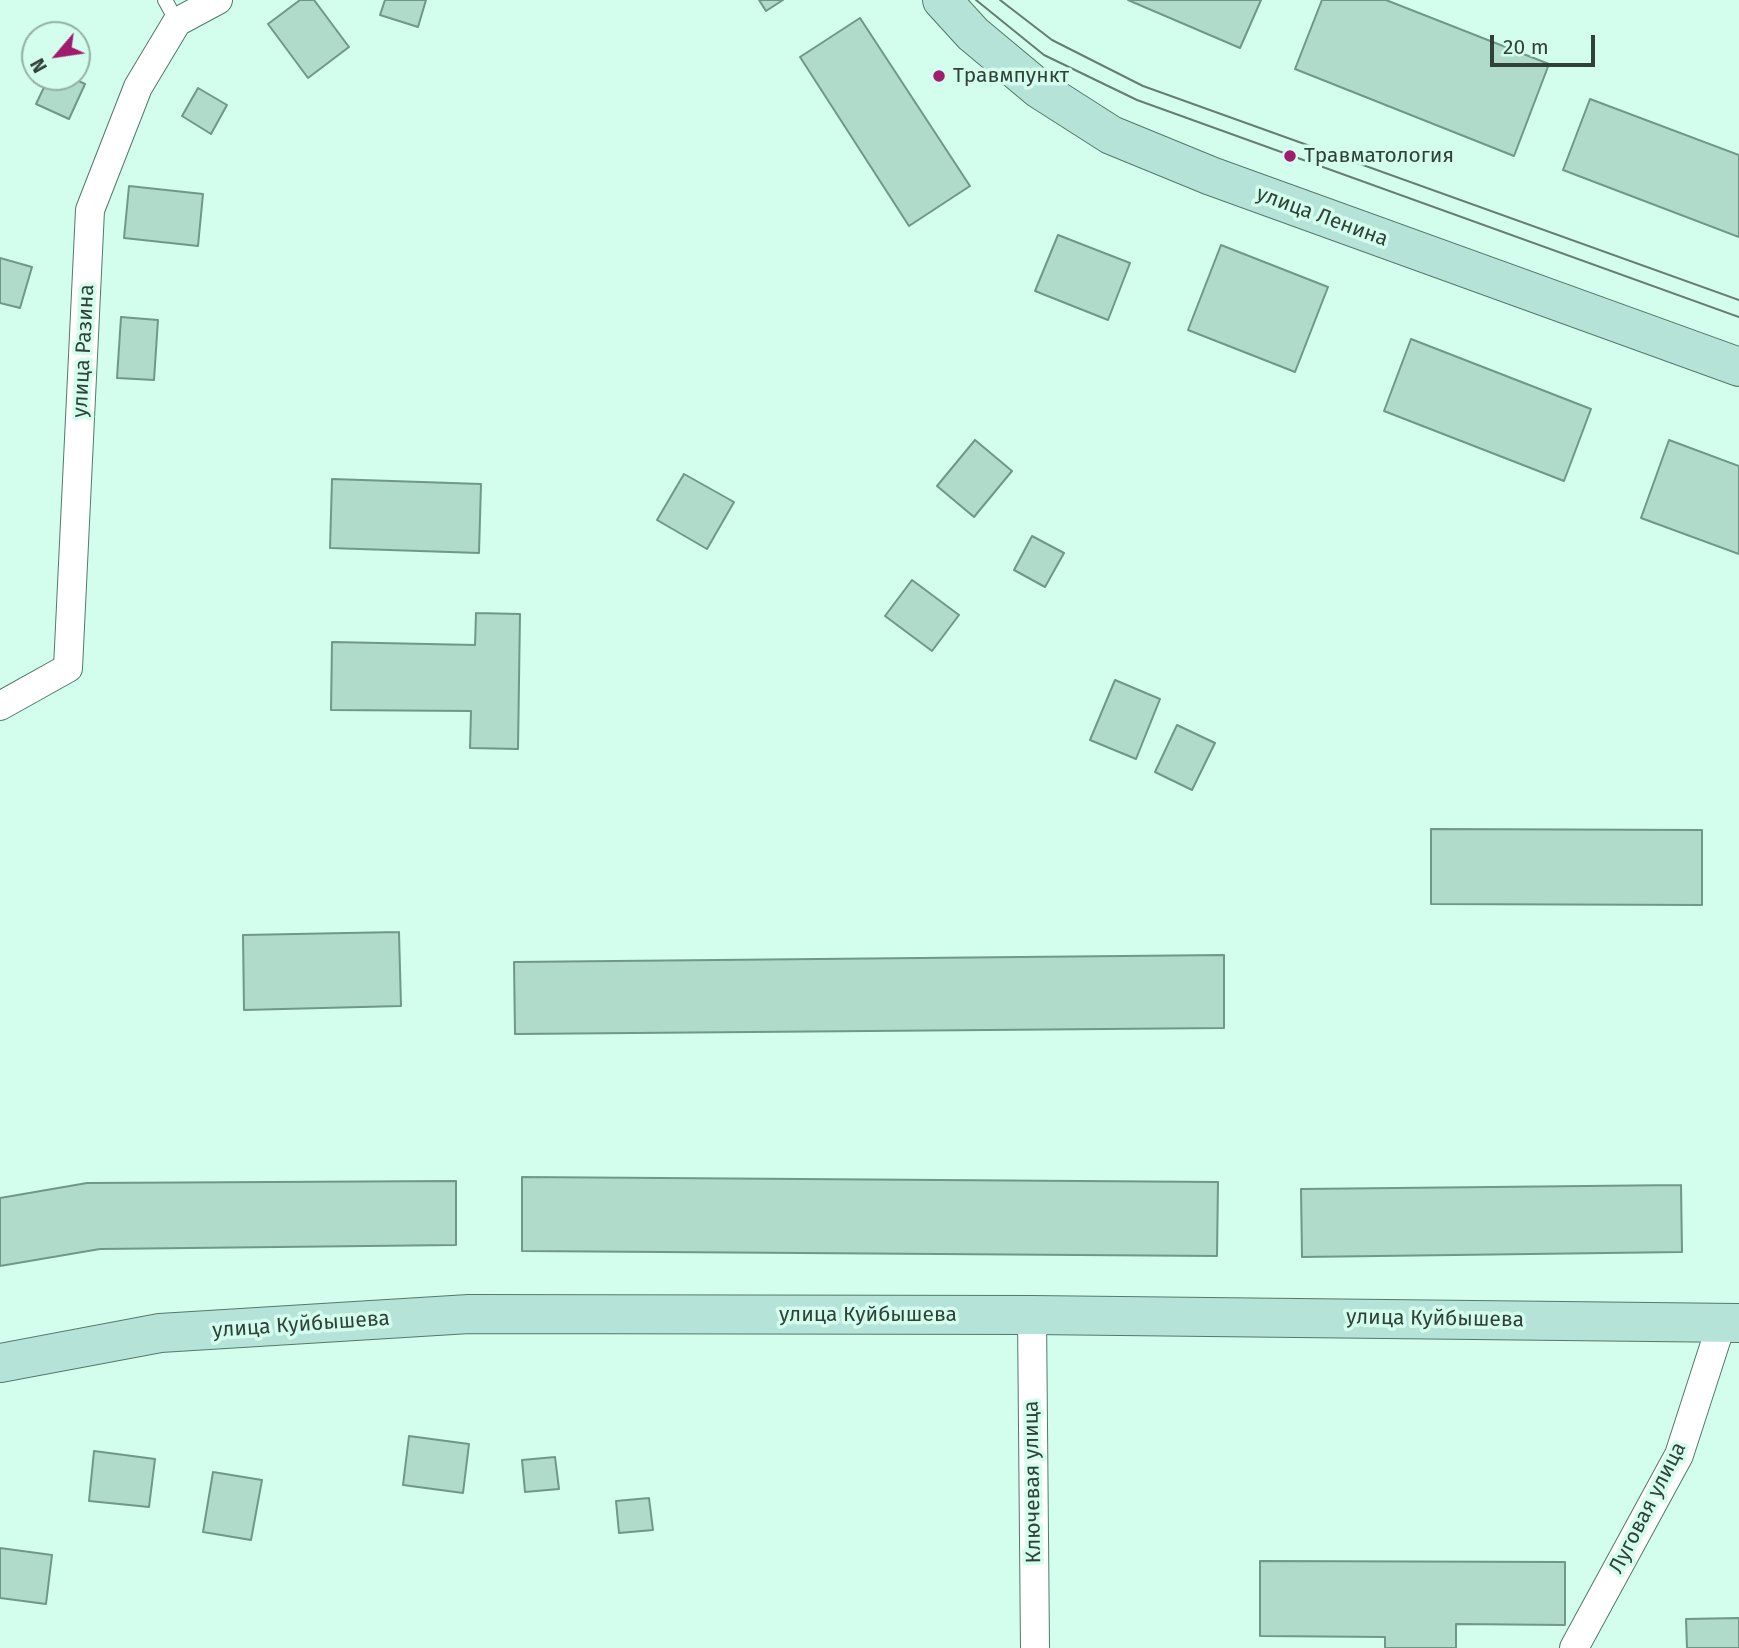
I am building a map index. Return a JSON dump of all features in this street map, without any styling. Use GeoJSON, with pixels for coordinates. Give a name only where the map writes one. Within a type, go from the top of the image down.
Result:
{"type":"FeatureCollection","features":[{"type":"Feature","properties":{"kind":"main road","name":"улица Ленина"},"geometry":{"type":"LineString","coordinates":[[942,0],[973,34],[1039,89],[1111,135],[1223,181],[1739,368]]}},
{"type":"Feature","properties":{"kind":"main road","name":"улица Куйбышева"},"geometry":{"type":"LineString","coordinates":[[0,1363],[160,1333],[469,1314],[1032,1315],[1730,1322]]}},
{"type":"Feature","properties":{"kind":"street","name":"улица Разина"},"geometry":{"type":"LineString","coordinates":[[0,706],[68,668],[90,211],[171,11],[218,0]]}},
{"type":"Feature","properties":{"kind":"street","name":"Ключевая улица"},"geometry":{"type":"LineString","coordinates":[[1032,1315],[1035,1648]]}},
{"type":"Feature","properties":{"kind":"street","name":"Луговая улица"},"geometry":{"type":"LineString","coordinates":[[1574,1648],[1679,1455],[1730,1322]]}},
{"type":"Feature","properties":{"kind":"building"},"geometry":{"type":"Polygon","coordinates":[[[300,0],[314,0],[349,47],[308,78],[268,24],[300,0]]]}},
{"type":"Feature","properties":{"kind":"building"},"geometry":{"type":"Polygon","coordinates":[[[385,0],[426,0],[418,27],[380,15],[385,0]]]}},
{"type":"Feature","properties":{"kind":"building"},"geometry":{"type":"Polygon","coordinates":[[[759,0],[783,0],[766,11],[759,0]]]}},
{"type":"Feature","properties":{"kind":"building"},"geometry":{"type":"Polygon","coordinates":[[[1128,0],[1261,0],[1240,48],[1128,0]]]}},
{"type":"Feature","properties":{"kind":"building"},"geometry":{"type":"Polygon","coordinates":[[[1322,0],[1386,0],[1549,64],[1514,156],[1295,69],[1322,0]]]}},
{"type":"Feature","properties":{"kind":"building"},"geometry":{"type":"Polygon","coordinates":[[[860,18],[970,186],[909,226],[800,57],[860,18]]]}},
{"type":"Feature","properties":{"kind":"building"},"geometry":{"type":"Polygon","coordinates":[[[198,88],[227,105],[211,134],[182,116],[198,88]]]}},
{"type":"Feature","properties":{"kind":"building"},"geometry":{"type":"Polygon","coordinates":[[[42,91],[82,91],[69,119],[36,104],[42,91]]]}},
{"type":"Feature","properties":{"kind":"building"},"geometry":{"type":"Polygon","coordinates":[[[1590,99],[1739,155],[1739,237],[1563,170],[1590,99]]]}},
{"type":"Feature","properties":{"kind":"building"},"geometry":{"type":"Polygon","coordinates":[[[129,186],[203,194],[198,246],[124,238],[129,186]]]}},
{"type":"Feature","properties":{"kind":"building"},"geometry":{"type":"Polygon","coordinates":[[[1058,235],[1130,263],[1108,320],[1035,291],[1058,235]]]}},
{"type":"Feature","properties":{"kind":"building"},"geometry":{"type":"Polygon","coordinates":[[[1221,245],[1328,287],[1295,372],[1188,330],[1221,245]]]}},
{"type":"Feature","properties":{"kind":"building"},"geometry":{"type":"Polygon","coordinates":[[[0,258],[32,267],[20,308],[0,303],[0,258]]]}},
{"type":"Feature","properties":{"kind":"building"},"geometry":{"type":"Polygon","coordinates":[[[121,317],[158,320],[154,380],[117,378],[121,317]]]}},
{"type":"Feature","properties":{"kind":"building"},"geometry":{"type":"Polygon","coordinates":[[[1411,339],[1591,409],[1564,481],[1384,411],[1411,339]]]}},
{"type":"Feature","properties":{"kind":"building"},"geometry":{"type":"Polygon","coordinates":[[[975,440],[1012,471],[974,517],[937,486],[975,440]]]}},
{"type":"Feature","properties":{"kind":"building"},"geometry":{"type":"Polygon","coordinates":[[[1669,440],[1739,466],[1739,554],[1641,518],[1669,440]]]}},
{"type":"Feature","properties":{"kind":"building"},"geometry":{"type":"Polygon","coordinates":[[[684,474],[734,502],[707,549],[657,520],[684,474]]]}},
{"type":"Feature","properties":{"kind":"building"},"geometry":{"type":"Polygon","coordinates":[[[332,479],[481,484],[479,553],[330,548],[332,479]]]}},
{"type":"Feature","properties":{"kind":"building"},"geometry":{"type":"Polygon","coordinates":[[[1032,536],[1064,553],[1045,587],[1014,570],[1032,536]]]}},
{"type":"Feature","properties":{"kind":"building"},"geometry":{"type":"Polygon","coordinates":[[[912,580],[959,615],[932,651],[885,616],[912,580]]]}},
{"type":"Feature","properties":{"kind":"building"},"geometry":{"type":"Polygon","coordinates":[[[476,613],[520,614],[518,749],[470,748],[471,711],[331,710],[332,642],[475,645],[476,613]]]}},
{"type":"Feature","properties":{"kind":"building"},"geometry":{"type":"Polygon","coordinates":[[[1115,680],[1160,699],[1136,759],[1090,740],[1115,680]]]}},
{"type":"Feature","properties":{"kind":"building"},"geometry":{"type":"Polygon","coordinates":[[[1177,725],[1215,743],[1192,790],[1155,772],[1177,725]]]}},
{"type":"Feature","properties":{"kind":"building"},"geometry":{"type":"Polygon","coordinates":[[[1431,829],[1702,830],[1702,905],[1431,904],[1431,829]]]}},
{"type":"Feature","properties":{"kind":"building"},"geometry":{"type":"Polygon","coordinates":[[[399,932],[401,1006],[244,1010],[243,935],[399,932]]]}},
{"type":"Feature","properties":{"kind":"building"},"geometry":{"type":"Polygon","coordinates":[[[1224,955],[1224,1028],[515,1034],[514,962],[1224,955]]]}},
{"type":"Feature","properties":{"kind":"building"},"geometry":{"type":"Polygon","coordinates":[[[522,1177],[1218,1182],[1217,1256],[522,1251],[522,1177]]]}},
{"type":"Feature","properties":{"kind":"building"},"geometry":{"type":"Polygon","coordinates":[[[456,1181],[456,1245],[100,1249],[0,1266],[0,1198],[87,1183],[456,1181]]]}},
{"type":"Feature","properties":{"kind":"building"},"geometry":{"type":"Polygon","coordinates":[[[1681,1185],[1682,1252],[1302,1257],[1301,1189],[1681,1185]]]}},
{"type":"Feature","properties":{"kind":"building"},"geometry":{"type":"Polygon","coordinates":[[[409,1436],[469,1444],[463,1493],[403,1485],[409,1436]]]}},
{"type":"Feature","properties":{"kind":"building"},"geometry":{"type":"Polygon","coordinates":[[[94,1451],[155,1459],[149,1507],[89,1501],[94,1451]]]}},
{"type":"Feature","properties":{"kind":"building"},"geometry":{"type":"Polygon","coordinates":[[[555,1457],[559,1489],[525,1492],[522,1460],[555,1457]]]}},
{"type":"Feature","properties":{"kind":"building"},"geometry":{"type":"Polygon","coordinates":[[[213,1472],[262,1480],[251,1540],[203,1532],[213,1472]]]}},
{"type":"Feature","properties":{"kind":"building"},"geometry":{"type":"Polygon","coordinates":[[[649,1498],[653,1530],[619,1533],[616,1501],[649,1498]]]}},
{"type":"Feature","properties":{"kind":"building"},"geometry":{"type":"Polygon","coordinates":[[[0,1548],[52,1555],[46,1604],[0,1598],[0,1548]]]}},
{"type":"Feature","properties":{"kind":"building"},"geometry":{"type":"Polygon","coordinates":[[[1260,1561],[1565,1562],[1565,1625],[1456,1624],[1456,1648],[1385,1648],[1385,1637],[1260,1636],[1260,1561]]]}},
{"type":"Feature","properties":{"kind":"building"},"geometry":{"type":"Polygon","coordinates":[[[1739,1618],[1739,1648],[1687,1648],[1686,1619],[1739,1618]]]}},
{"type":"Feature","properties":{"kind":"tram line"},"geometry":{"type":"LineString","coordinates":[[976,0],[1044,55],[1137,100],[1739,317]]}},
{"type":"Feature","properties":{"kind":"tram line"},"geometry":{"type":"LineString","coordinates":[[1000,0],[1052,40],[1143,86],[1739,300]]}},
{"type":"Feature","properties":{"kind":"place","name":"Травмпункт"},"geometry":{"type":"Point","coordinates":[939,76]}},
{"type":"Feature","properties":{"kind":"place","name":"Травматология"},"geometry":{"type":"Point","coordinates":[1290,156]}}]}
